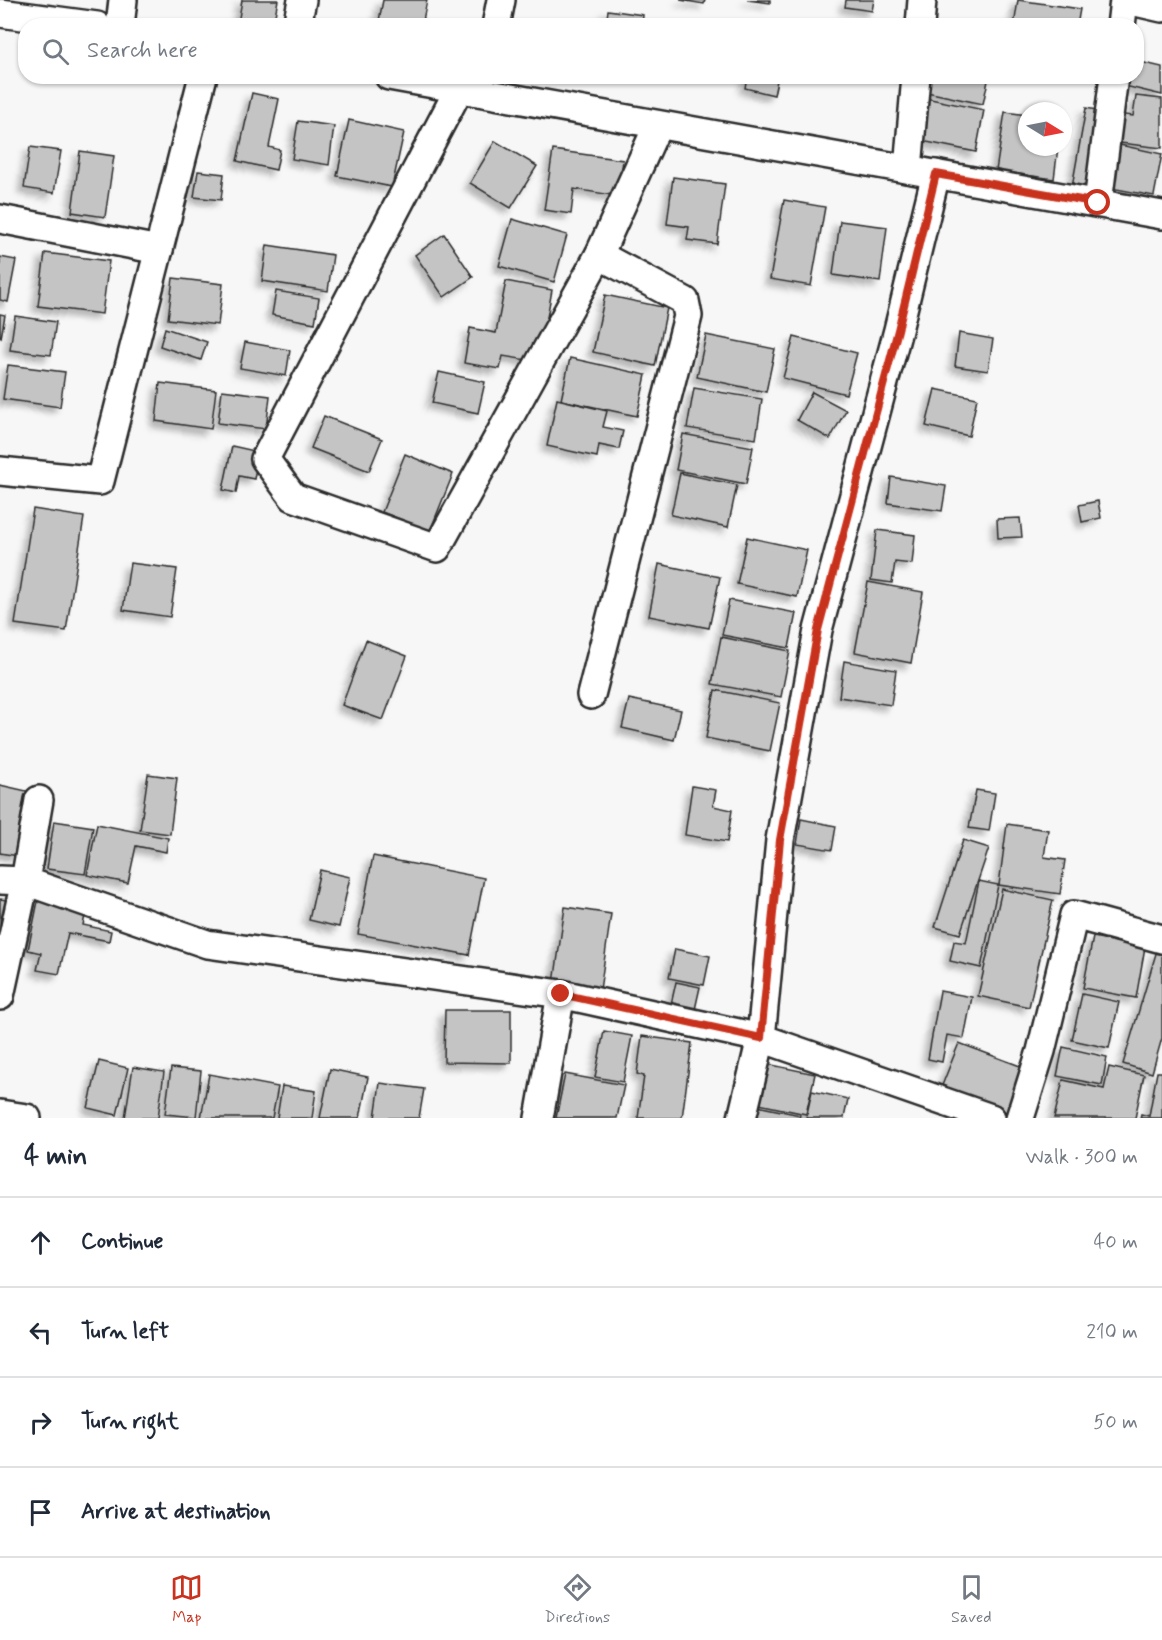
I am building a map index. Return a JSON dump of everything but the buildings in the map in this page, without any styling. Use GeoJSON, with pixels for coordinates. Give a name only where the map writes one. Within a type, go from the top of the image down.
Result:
{"type":"FeatureCollection","features":[{"type":"Feature","properties":{"kind":"street"},"geometry":{"type":"LineString","coordinates":[[121,18],[123,0]]}},
{"type":"Feature","properties":{"kind":"street"},"geometry":{"type":"LineString","coordinates":[[299,18],[302,0]]}},
{"type":"Feature","properties":{"kind":"street"},"geometry":{"type":"LineString","coordinates":[[498,18],[501,0]]}},
{"type":"Feature","properties":{"kind":"street"},"geometry":{"type":"LineString","coordinates":[[921,18],[922,0]]}},
{"type":"Feature","properties":{"kind":"street"},"geometry":{"type":"LineString","coordinates":[[1122,18],[1125,0],[1162,8]]}},
{"type":"Feature","properties":{"kind":"street"},"geometry":{"type":"LineString","coordinates":[[0,13],[38,18]]}},
{"type":"Feature","properties":{"kind":"street"},"geometry":{"type":"LineString","coordinates":[[0,471],[100,481],[201,84]]}},
{"type":"Feature","properties":{"kind":"street"},"geometry":{"type":"LineString","coordinates":[[459,84],[658,125],[1162,215]]}},
{"type":"Feature","properties":{"kind":"street"},"geometry":{"type":"LineString","coordinates":[[908,169],[915,84]]}},
{"type":"Feature","properties":{"kind":"street"},"geometry":{"type":"LineString","coordinates":[[1098,203],[1113,84]]}},
{"type":"Feature","properties":{"kind":"street"},"geometry":{"type":"LineString","coordinates":[[477,86],[264,459],[293,497],[437,548],[600,255],[658,125]]}},
{"type":"Feature","properties":{"kind":"street"},"geometry":{"type":"LineString","coordinates":[[742,1118],[761,1038],[780,840],[818,630],[898,330],[936,174]]}},
{"type":"Feature","properties":{"kind":"street"},"geometry":{"type":"LineString","coordinates":[[0,219],[159,250]]}},
{"type":"Feature","properties":{"kind":"street"},"geometry":{"type":"LineString","coordinates":[[591,695],[688,316],[685,301],[600,255]]}},
{"type":"Feature","properties":{"kind":"street"},"geometry":{"type":"LineString","coordinates":[[0,996],[12,880],[39,800]]}},
{"type":"Feature","properties":{"kind":"street"},"geometry":{"type":"LineString","coordinates":[[12,880],[207,944],[561,994],[761,1038],[991,1118]]}},
{"type":"Feature","properties":{"kind":"street"},"geometry":{"type":"LineString","coordinates":[[1020,1118],[1041,1052],[1074,915],[1162,939]]}},
{"type":"Feature","properties":{"kind":"street"},"geometry":{"type":"LineString","coordinates":[[539,1118],[561,994]]}},
{"type":"Feature","properties":{"kind":"street"},"geometry":{"type":"LineString","coordinates":[[0,1114],[27,1118]]}},
{"type":"Feature","properties":{"kind":"route"},"geometry":{"type":"LineString","coordinates":[[561,994],[761,1038],[780,840],[818,630],[898,330],[936,174],[1098,203]]}}]}
